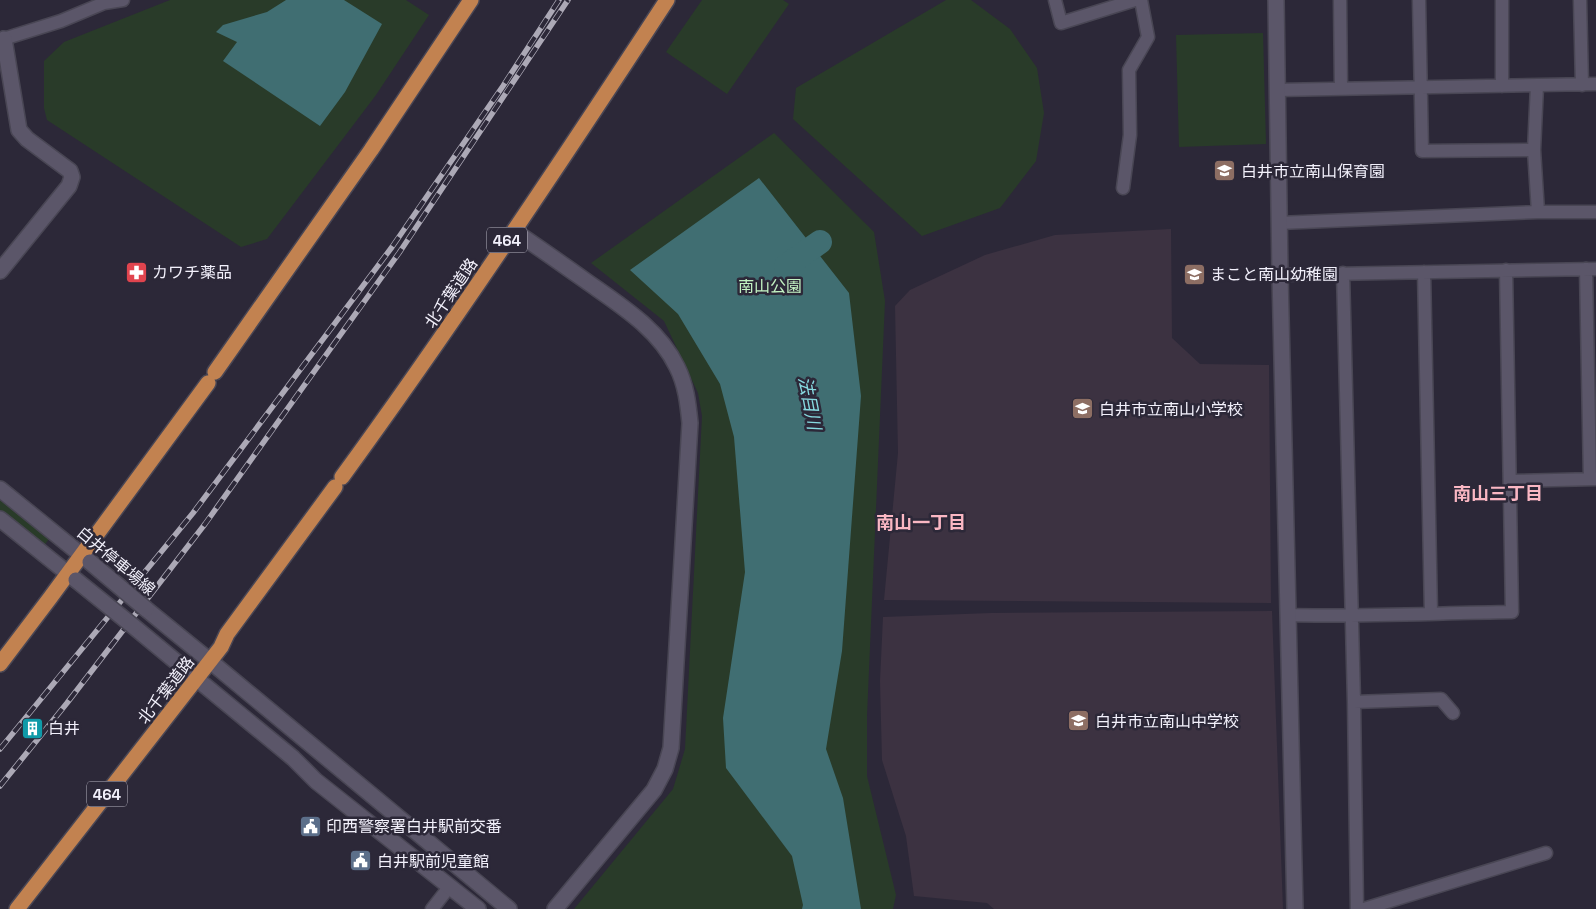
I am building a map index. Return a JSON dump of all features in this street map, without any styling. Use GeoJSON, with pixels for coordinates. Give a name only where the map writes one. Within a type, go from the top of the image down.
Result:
{"type":"FeatureCollection","features":[{"type":"Feature","properties":{"kind":"highway"},"geometry":{"type":"LineString","coordinates":[[0,664],[86,558],[371,150],[470,0]]}},
{"type":"Feature","properties":{"kind":"highway","name":"北千葉道路"},"geometry":{"type":"LineString","coordinates":[[17,909],[206,658],[221,647],[227,634],[401,396],[514,231],[667,0]]}},
{"type":"Feature","properties":{"kind":"street"},"geometry":{"type":"LineString","coordinates":[[0,271],[69,186],[72,177],[70,171],[27,139],[19,130],[2,39],[61,22],[104,3],[123,0]]}},
{"type":"Feature","properties":{"kind":"street"},"geometry":{"type":"LineString","coordinates":[[1055,0],[1061,23],[1135,0]]}},
{"type":"Feature","properties":{"kind":"street"},"geometry":{"type":"LineString","coordinates":[[1123,188],[1130,134],[1129,70],[1148,37],[1141,0]]}},
{"type":"Feature","properties":{"kind":"street"},"geometry":{"type":"LineString","coordinates":[[1276,0],[1280,274],[1295,909]]}},
{"type":"Feature","properties":{"kind":"street"},"geometry":{"type":"LineString","coordinates":[[1340,0],[1341,89]]}},
{"type":"Feature","properties":{"kind":"street"},"geometry":{"type":"LineString","coordinates":[[1419,0],[1422,151],[1534,150]]}},
{"type":"Feature","properties":{"kind":"street"},"geometry":{"type":"LineString","coordinates":[[1502,0],[1502,86]]}},
{"type":"Feature","properties":{"kind":"street"},"geometry":{"type":"LineString","coordinates":[[1580,0],[1582,84]]}},
{"type":"Feature","properties":{"kind":"street"},"geometry":{"type":"LineString","coordinates":[[1278,90],[1596,84]]}},
{"type":"Feature","properties":{"kind":"street"},"geometry":{"type":"LineString","coordinates":[[1537,86],[1534,150],[1538,212]]}},
{"type":"Feature","properties":{"kind":"street"},"geometry":{"type":"LineString","coordinates":[[1279,223],[1538,212],[1596,212]]}},
{"type":"Feature","properties":{"kind":"street"},"geometry":{"type":"LineString","coordinates":[[514,231],[632,314],[654,334],[677,366],[685,386],[689,409],[671,748],[654,790],[555,909]]}},
{"type":"Feature","properties":{"kind":"street"},"geometry":{"type":"LineString","coordinates":[[1280,274],[1591,269],[1593,479],[1510,481]]}},
{"type":"Feature","properties":{"kind":"street"},"geometry":{"type":"LineString","coordinates":[[1288,615],[1352,617],[1512,612],[1506,270]]}},
{"type":"Feature","properties":{"kind":"street"},"geometry":{"type":"LineString","coordinates":[[1424,272],[1432,613]]}},
{"type":"Feature","properties":{"kind":"street"},"geometry":{"type":"LineString","coordinates":[[1343,273],[1354,702],[1357,909]]}},
{"type":"Feature","properties":{"kind":"street","name":"白井停車場線"},"geometry":{"type":"LineString","coordinates":[[0,489],[86,558],[509,909]]}},
{"type":"Feature","properties":{"kind":"street"},"geometry":{"type":"LineString","coordinates":[[0,519],[293,758],[316,781],[478,909]]}},
{"type":"Feature","properties":{"kind":"street"},"geometry":{"type":"LineString","coordinates":[[1354,702],[1441,699],[1453,713]]}},
{"type":"Feature","properties":{"kind":"street"},"geometry":{"type":"LineString","coordinates":[[1364,909],[1546,853]]}},
{"type":"Feature","properties":{"kind":"street"},"geometry":{"type":"LineString","coordinates":[[432,909],[450,886]]}},
{"type":"Feature","properties":{"kind":"shaded area","name":"白井市立南山小学校"},"geometry":{"type":"Polygon","coordinates":[[[1171,229],[1172,338],[1200,364],[1269,365],[1271,603],[884,600],[898,453],[895,306],[910,290],[985,255],[1055,235],[1171,229]]]}},
{"type":"Feature","properties":{"kind":"shaded area","name":"白井市立南山中学校"},"geometry":{"type":"Polygon","coordinates":[[[1272,611],[1283,909],[994,909],[987,903],[914,896],[906,836],[882,760],[880,681],[883,617],[991,613],[1272,611]]]}},
{"type":"Feature","properties":{"kind":"green space"},"geometry":{"type":"Polygon","coordinates":[[[170,0],[406,0],[429,15],[376,95],[267,239],[241,247],[47,120],[44,108],[44,61],[64,42],[170,0]]]}},
{"type":"Feature","properties":{"kind":"green space"},"geometry":{"type":"Polygon","coordinates":[[[702,0],[783,0],[789,4],[727,94],[666,52],[702,0]]]}},
{"type":"Feature","properties":{"kind":"green space"},"geometry":{"type":"Polygon","coordinates":[[[946,0],[971,0],[1010,29],[1037,68],[1044,113],[1036,161],[1000,208],[922,236],[793,119],[796,88],[946,0]]]}},
{"type":"Feature","properties":{"kind":"green space"},"geometry":{"type":"Polygon","coordinates":[[[1263,33],[1266,144],[1179,147],[1176,35],[1263,33]]]}},
{"type":"Feature","properties":{"kind":"green space","name":"南山公園"},"geometry":{"type":"Polygon","coordinates":[[[774,133],[874,232],[885,301],[867,716],[867,776],[896,895],[893,909],[574,909],[673,789],[685,749],[702,416],[698,393],[664,321],[591,263],[774,133]]]}},
{"type":"Feature","properties":{"kind":"green space"},"geometry":{"type":"Polygon","coordinates":[[[0,499],[49,539],[43,547],[0,511],[0,499]]]}},
{"type":"Feature","properties":{"kind":"water"},"geometry":{"type":"Polygon","coordinates":[[[286,0],[344,0],[382,24],[345,92],[320,126],[223,61],[237,42],[216,32],[223,25],[267,12],[286,0]]]}},
{"type":"Feature","properties":{"kind":"water"},"geometry":{"type":"Polygon","coordinates":[[[759,178],[849,293],[861,396],[842,651],[826,749],[843,798],[861,909],[802,909],[803,905],[792,856],[726,768],[723,718],[745,572],[734,437],[720,384],[678,314],[630,270],[759,178]]]}},
{"type":"Feature","properties":{"kind":"waterway","name":"法目川"},"geometry":{"type":"LineString","coordinates":[[786,266],[820,242]]}},
{"type":"Feature","properties":{"kind":"railway"},"geometry":{"type":"LineString","coordinates":[[0,749],[193,513],[392,247],[503,86],[559,0]]}},
{"type":"Feature","properties":{"kind":"railway"},"geometry":{"type":"LineString","coordinates":[[0,786],[67,703],[205,524],[399,253],[568,0]]}},
{"type":"Feature","properties":{"kind":"place","name":"白井市立南山保育園"},"geometry":{"type":"Point","coordinates":[1225,171]}},
{"type":"Feature","properties":{"kind":"place","name":"カワチ薬品"},"geometry":{"type":"Point","coordinates":[136,272]}},
{"type":"Feature","properties":{"kind":"place","name":"まこと南山幼稚園"},"geometry":{"type":"Point","coordinates":[1194,274]}},
{"type":"Feature","properties":{"kind":"place","name":"白井市立南山小学校"},"geometry":{"type":"Point","coordinates":[1083,409]}},
{"type":"Feature","properties":{"kind":"place","name":"白井市立南山中学校"},"geometry":{"type":"Point","coordinates":[1079,721]}},
{"type":"Feature","properties":{"kind":"place","name":"白井"},"geometry":{"type":"Point","coordinates":[32,728]}},
{"type":"Feature","properties":{"kind":"place","name":"印西警察署白井駅前交番"},"geometry":{"type":"Point","coordinates":[310,826]}},
{"type":"Feature","properties":{"kind":"place","name":"白井駅前児童館"},"geometry":{"type":"Point","coordinates":[361,861]}},
{"type":"Feature","properties":{"kind":"district","name":"南山三丁目"},"geometry":{"type":"Point","coordinates":[1498,493]}},
{"type":"Feature","properties":{"kind":"district","name":"南山一丁目"},"geometry":{"type":"Point","coordinates":[921,522]}}]}
